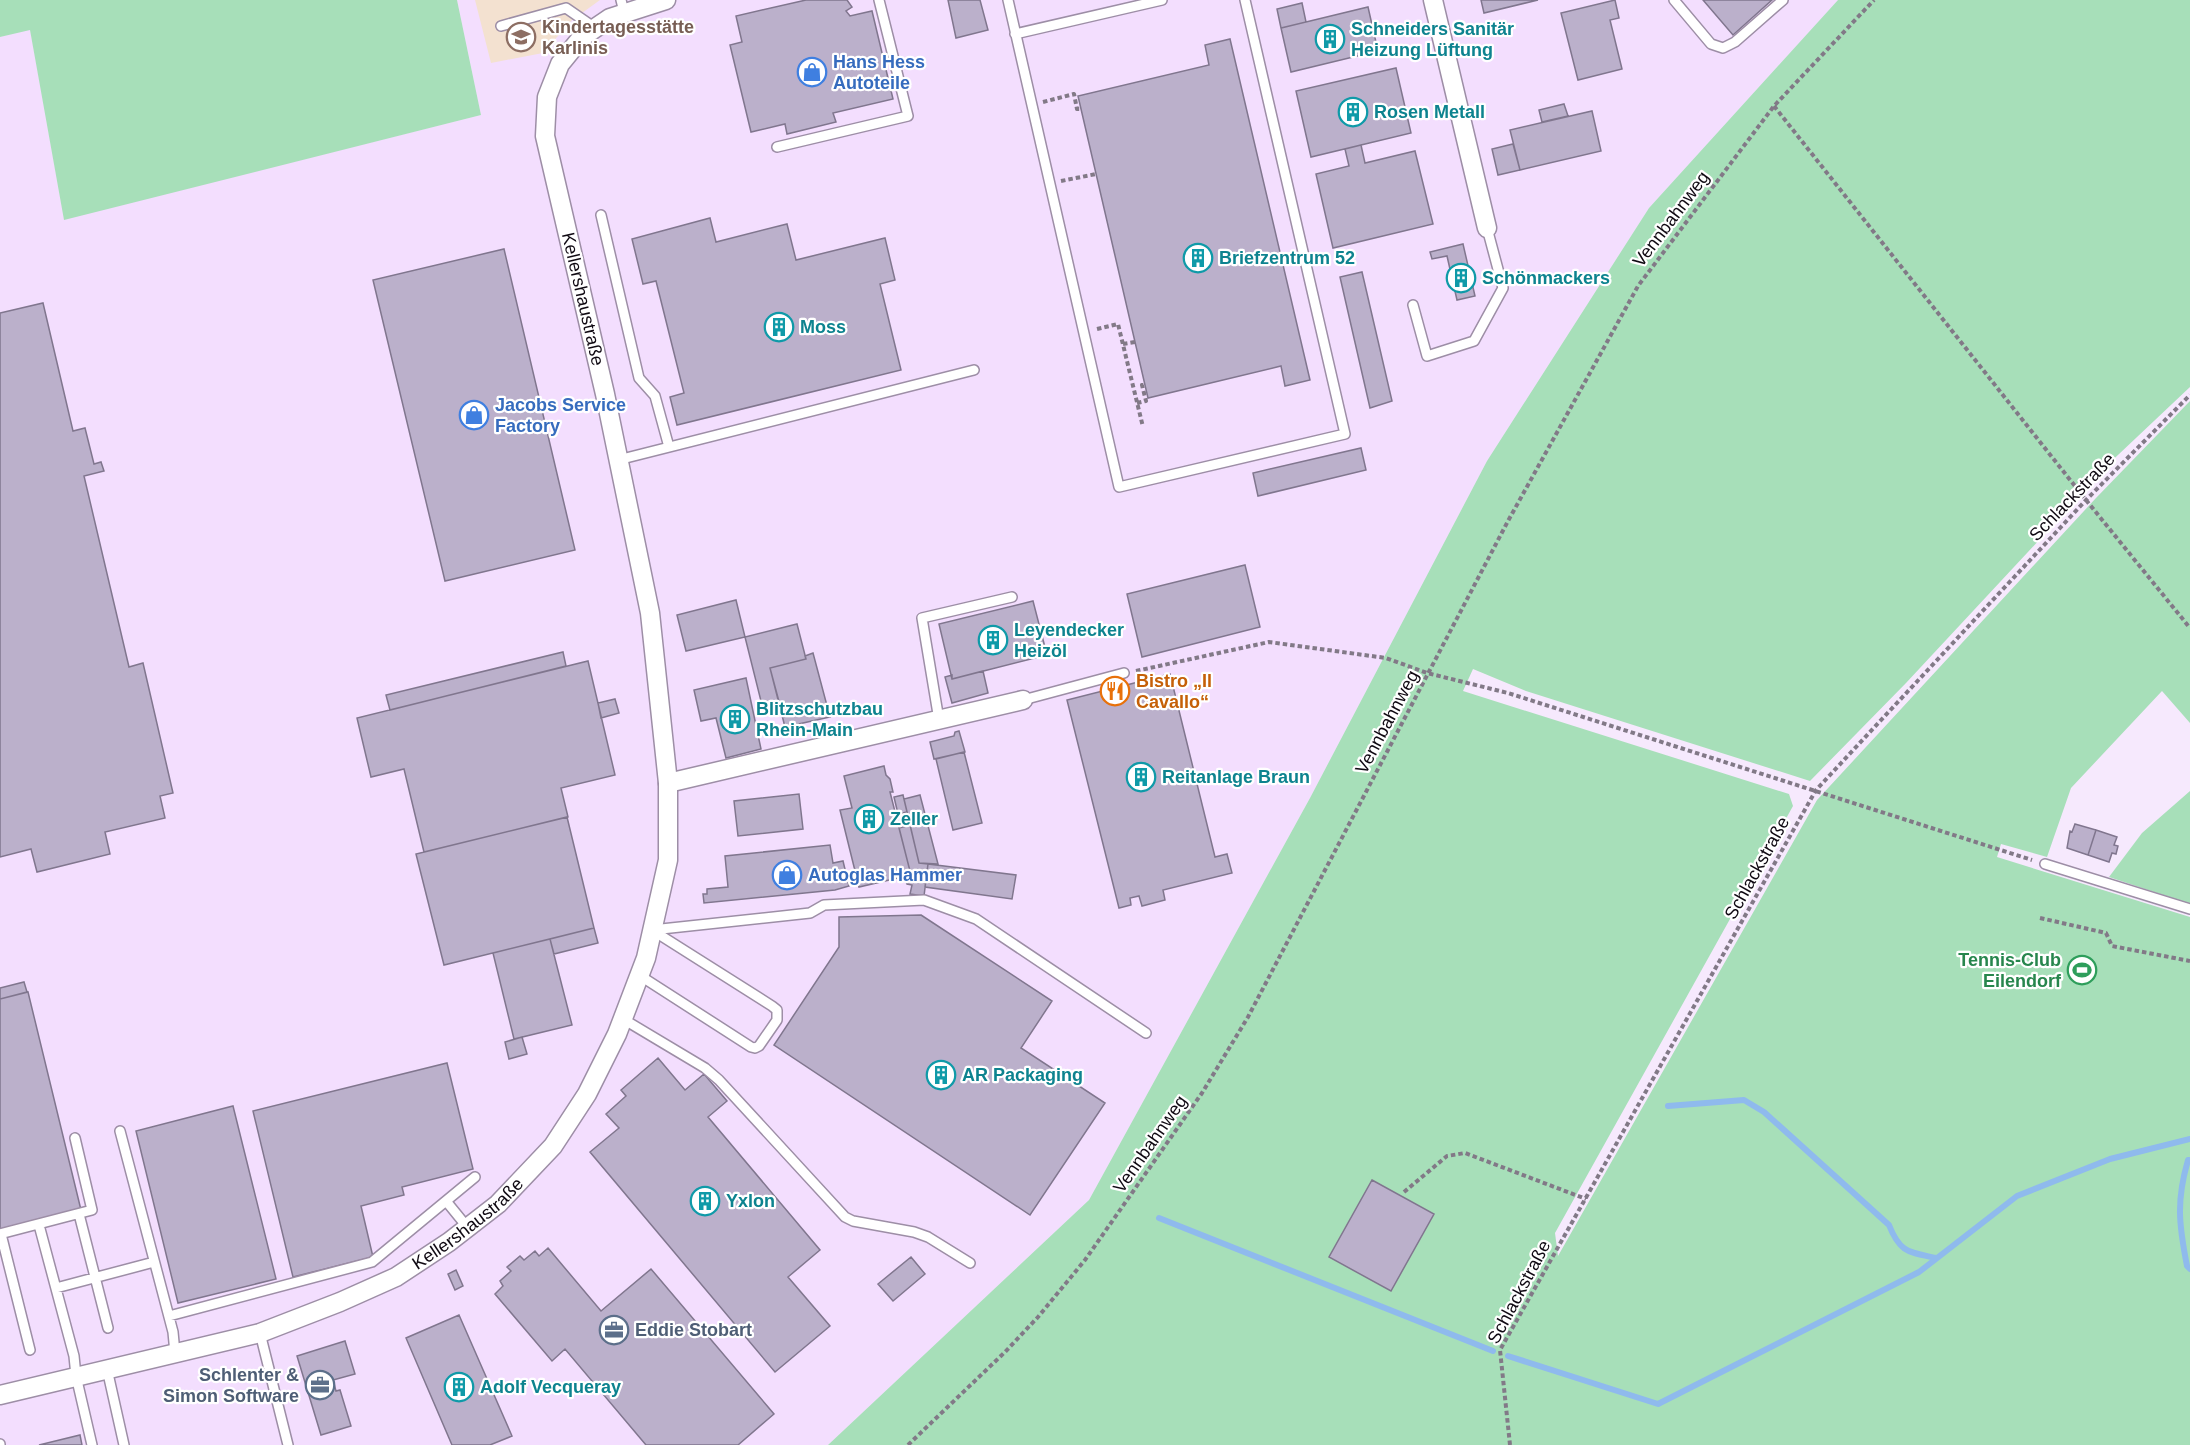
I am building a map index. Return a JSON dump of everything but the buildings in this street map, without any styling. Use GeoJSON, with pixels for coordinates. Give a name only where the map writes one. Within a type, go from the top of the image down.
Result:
{"type":"FeatureCollection","features":[{"type":"Feature","properties":{"kind":"street","name":"Kellershaustraße"},"geometry":{"type":"LineString","coordinates":[[0,1395],[260,1333],[396,1277],[468,1228],[498,1204],[553,1146],[587,1094],[622,1018],[646,958],[668,860],[668,783],[650,614],[545,136],[547,97],[560,64],[582,37],[623,6],[646,5],[666,0]]}},
{"type":"Feature","properties":{"kind":"street"},"geometry":{"type":"LineString","coordinates":[[1433,0],[1488,228]]}},
{"type":"Feature","properties":{"kind":"street"},"geometry":{"type":"LineString","coordinates":[[668,783],[1023,700]]}},
{"type":"Feature","properties":{"kind":"lane"},"geometry":{"type":"LineString","coordinates":[[777,147],[908,116],[879,0]]}},
{"type":"Feature","properties":{"kind":"lane"},"geometry":{"type":"LineString","coordinates":[[1008,0],[1119,487],[1345,434],[1245,0]]}},
{"type":"Feature","properties":{"kind":"lane"},"geometry":{"type":"LineString","coordinates":[[1015,34],[1162,0]]}},
{"type":"Feature","properties":{"kind":"lane"},"geometry":{"type":"LineString","coordinates":[[1674,0],[1711,44],[1723,48],[1735,42],[1783,0]]}},
{"type":"Feature","properties":{"kind":"lane"},"geometry":{"type":"LineString","coordinates":[[501,26],[566,8],[596,28]]}},
{"type":"Feature","properties":{"kind":"lane"},"geometry":{"type":"LineString","coordinates":[[601,215],[639,378],[656,396],[669,447]]}},
{"type":"Feature","properties":{"kind":"lane"},"geometry":{"type":"LineString","coordinates":[[1413,305],[1426,356],[1474,341],[1503,288],[1488,228]]}},
{"type":"Feature","properties":{"kind":"lane"},"geometry":{"type":"LineString","coordinates":[[618,460],[974,370]]}},
{"type":"Feature","properties":{"kind":"lane"},"geometry":{"type":"LineString","coordinates":[[939,720],[922,618],[1012,597]]}},
{"type":"Feature","properties":{"kind":"lane"},"geometry":{"type":"LineString","coordinates":[[1023,700],[1124,673]]}},
{"type":"Feature","properties":{"kind":"lane"},"geometry":{"type":"LineString","coordinates":[[2044,864],[2190,909]]}},
{"type":"Feature","properties":{"kind":"lane"},"geometry":{"type":"LineString","coordinates":[[652,930],[810,913],[824,905],[924,900],[976,919],[1146,1034]]}},
{"type":"Feature","properties":{"kind":"lane"},"geometry":{"type":"LineString","coordinates":[[639,975],[751,1047],[759,1046],[777,1020],[777,1010],[772,1006],[652,930]]}},
{"type":"Feature","properties":{"kind":"lane"},"geometry":{"type":"LineString","coordinates":[[622,1018],[705,1068],[719,1080],[845,1217],[853,1221],[914,1232],[928,1237],[970,1263]]}},
{"type":"Feature","properties":{"kind":"lane"},"geometry":{"type":"LineString","coordinates":[[120,1131],[173,1332],[175,1353]]}},
{"type":"Feature","properties":{"kind":"lane"},"geometry":{"type":"LineString","coordinates":[[30,1350],[1,1234],[92,1210],[75,1138]]}},
{"type":"Feature","properties":{"kind":"lane"},"geometry":{"type":"LineString","coordinates":[[169,1316],[372,1262],[475,1178]]}},
{"type":"Feature","properties":{"kind":"lane"},"geometry":{"type":"LineString","coordinates":[[446,1201],[468,1228]]}},
{"type":"Feature","properties":{"kind":"lane"},"geometry":{"type":"LineString","coordinates":[[79,1214],[108,1328]]}},
{"type":"Feature","properties":{"kind":"lane"},"geometry":{"type":"LineString","coordinates":[[39,1225],[74,1356],[76,1376],[92,1445]]}},
{"type":"Feature","properties":{"kind":"lane"},"geometry":{"type":"LineString","coordinates":[[56,1288],[154,1262]]}},
{"type":"Feature","properties":{"kind":"lane"},"geometry":{"type":"LineString","coordinates":[[260,1333],[288,1445]]}},
{"type":"Feature","properties":{"kind":"lane"},"geometry":{"type":"LineString","coordinates":[[107,1369],[124,1445]]}},
{"type":"Feature","properties":{"kind":"path","name":"Vennbahnweg"},"geometry":{"type":"LineString","coordinates":[[908,1445],[1005,1352],[1062,1289],[1202,1094],[1248,1017],[1508,521],[1638,286],[1774,106],[1874,0]]}},
{"type":"Feature","properties":{"kind":"path"},"geometry":{"type":"LineString","coordinates":[[1031,105],[1074,94],[1077,109],[1080,109]]}},
{"type":"Feature","properties":{"kind":"path"},"geometry":{"type":"LineString","coordinates":[[1774,106],[2190,628]]}},
{"type":"Feature","properties":{"kind":"path"},"geometry":{"type":"LineString","coordinates":[[1049,183],[1096,174]]}},
{"type":"Feature","properties":{"kind":"path"},"geometry":{"type":"LineString","coordinates":[[1083,332],[1118,324],[1143,427]]}},
{"type":"Feature","properties":{"kind":"path"},"geometry":{"type":"LineString","coordinates":[[1123,344],[1135,342]]}},
{"type":"Feature","properties":{"kind":"path"},"geometry":{"type":"LineString","coordinates":[[1137,403],[1146,401],[1142,385],[1145,385]]}},
{"type":"Feature","properties":{"kind":"path","name":"Schlackstraße"},"geometry":{"type":"LineString","coordinates":[[1510,1445],[1500,1350],[1816,790],[2086,500],[2190,395]]}},
{"type":"Feature","properties":{"kind":"path"},"geometry":{"type":"LineString","coordinates":[[1124,673],[1269,642],[1386,658],[1427,674],[1508,693],[2044,864]]}},
{"type":"Feature","properties":{"kind":"path"},"geometry":{"type":"LineString","coordinates":[[2040,918],[2106,933],[2112,946],[2190,961]]}},
{"type":"Feature","properties":{"kind":"path"},"geometry":{"type":"LineString","coordinates":[[1404,1192],[1447,1156],[1465,1153],[1586,1199]]}},
{"type":"Feature","properties":{"kind":"shaded area"},"geometry":{"type":"Polygon","coordinates":[[[457,0],[1838,0],[1649,208],[1487,461],[1310,798],[1089,1200],[828,1445],[0,1445],[0,37],[30,29],[64,219],[481,115],[457,0]]]}},
{"type":"Feature","properties":{"kind":"shaded area","name":"Kindertagesstätte Karlinis"},"geometry":{"type":"Polygon","coordinates":[[[475,0],[600,0],[571,21],[543,53],[491,63],[475,0]]]}},
{"type":"Feature","properties":{"kind":"green space"},"geometry":{"type":"Polygon","coordinates":[[[0,0],[457,0],[481,115],[64,220],[30,30],[0,37],[0,0]]]}},
{"type":"Feature","properties":{"kind":"green space"},"geometry":{"type":"Polygon","coordinates":[[[1838,0],[2190,0],[2190,387],[2083,488],[2069,508],[1906,683],[1810,781],[1526,691],[1473,669],[1463,691],[1789,794],[1793,806],[1555,1233],[1558,1256],[1817,800],[2096,498],[2190,401],[2190,723],[2162,691],[2071,788],[2047,857],[2001,844],[1997,857],[2190,917],[2190,1445],[828,1445],[1089,1200],[1310,798],[1487,461],[1649,208],[1838,0]]]}},
{"type":"Feature","properties":{"kind":"green space"},"geometry":{"type":"Polygon","coordinates":[[[2190,791],[2190,904],[2109,877],[2142,833],[2190,791]]]}},
{"type":"Feature","properties":{"kind":"waterway"},"geometry":{"type":"LineString","coordinates":[[1668,1106],[1744,1100],[1764,1112],[1889,1225],[1897,1241],[1906,1250],[1936,1258]]}},
{"type":"Feature","properties":{"kind":"waterway"},"geometry":{"type":"LineString","coordinates":[[1508,1356],[1658,1404],[1919,1272],[2017,1196],[2110,1159],[2190,1139]]}},
{"type":"Feature","properties":{"kind":"waterway"},"geometry":{"type":"LineString","coordinates":[[2190,1160],[2188,1160],[2184,1175],[2180,1201],[2184,1251],[2187,1266],[2190,1269]]}},
{"type":"Feature","properties":{"kind":"waterway"},"geometry":{"type":"LineString","coordinates":[[1159,1218],[1493,1351]]}},
{"type":"Feature","properties":{"kind":"place","name":"Kindertagesstätte Karlinis"},"geometry":{"type":"Point","coordinates":[521,37]}},
{"type":"Feature","properties":{"kind":"place","name":"Schneiders Sanitär Heizung Lüftung"},"geometry":{"type":"Point","coordinates":[1330,39]}},
{"type":"Feature","properties":{"kind":"place","name":"Hans Hess Autoteile"},"geometry":{"type":"Point","coordinates":[812,72]}},
{"type":"Feature","properties":{"kind":"place","name":"Rosen Metall"},"geometry":{"type":"Point","coordinates":[1353,112]}},
{"type":"Feature","properties":{"kind":"place","name":"Briefzentrum 52"},"geometry":{"type":"Point","coordinates":[1198,258]}},
{"type":"Feature","properties":{"kind":"place","name":"Schönmackers"},"geometry":{"type":"Point","coordinates":[1461,278]}},
{"type":"Feature","properties":{"kind":"place","name":"Moss"},"geometry":{"type":"Point","coordinates":[779,327]}},
{"type":"Feature","properties":{"kind":"place","name":"Jacobs Service Factory"},"geometry":{"type":"Point","coordinates":[474,415]}},
{"type":"Feature","properties":{"kind":"place","name":"Leyendecker Heizöl"},"geometry":{"type":"Point","coordinates":[993,640]}},
{"type":"Feature","properties":{"kind":"place","name":"Bistro „Il Cavallo“"},"geometry":{"type":"Point","coordinates":[1115,691]}},
{"type":"Feature","properties":{"kind":"place","name":"Blitzschutzbau Rhein-Main"},"geometry":{"type":"Point","coordinates":[735,719]}},
{"type":"Feature","properties":{"kind":"place","name":"Reitanlage Braun"},"geometry":{"type":"Point","coordinates":[1141,777]}},
{"type":"Feature","properties":{"kind":"place","name":"Zeller"},"geometry":{"type":"Point","coordinates":[869,819]}},
{"type":"Feature","properties":{"kind":"place","name":"Autoglas Hammer"},"geometry":{"type":"Point","coordinates":[787,875]}},
{"type":"Feature","properties":{"kind":"place","name":"Tennis-Club Eilendorf"},"geometry":{"type":"Point","coordinates":[2082,970]}},
{"type":"Feature","properties":{"kind":"place","name":"AR Packaging"},"geometry":{"type":"Point","coordinates":[941,1075]}},
{"type":"Feature","properties":{"kind":"place","name":"Yxlon"},"geometry":{"type":"Point","coordinates":[705,1201]}},
{"type":"Feature","properties":{"kind":"place","name":"Eddie Stobart"},"geometry":{"type":"Point","coordinates":[614,1330]}},
{"type":"Feature","properties":{"kind":"place","name":"Schlenter & Simon Software"},"geometry":{"type":"Point","coordinates":[320,1385]}},
{"type":"Feature","properties":{"kind":"place","name":"Adolf Vecqueray"},"geometry":{"type":"Point","coordinates":[459,1387]}}]}
